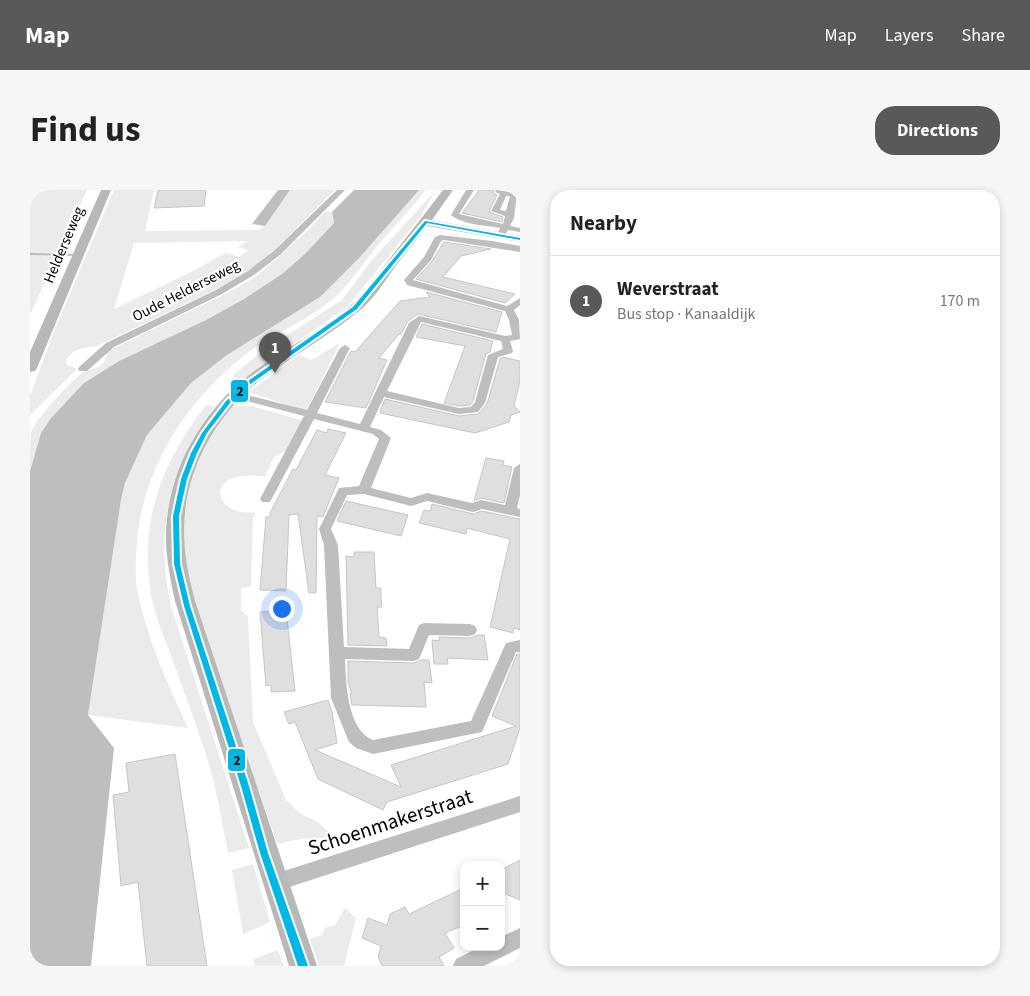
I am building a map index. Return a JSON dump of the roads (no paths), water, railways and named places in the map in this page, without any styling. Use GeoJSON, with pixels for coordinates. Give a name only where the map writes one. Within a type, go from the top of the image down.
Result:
{"type":"FeatureCollection","features":[{"type":"Feature","properties":{"kind":"main road","name":"Helderseweg"},"geometry":{"type":"LineString","coordinates":[[77,255],[106,190]]}},
{"type":"Feature","properties":{"kind":"street","name":"Oude Helderseweg"},"geometry":{"type":"LineString","coordinates":[[83,369],[110,345],[219,292],[251,273],[278,252],[341,190]]}},
{"type":"Feature","properties":{"kind":"street"},"geometry":{"type":"LineString","coordinates":[[303,966],[274,883],[187,606],[180,581],[176,553],[176,516],[188,468],[205,433],[235,396],[250,382],[355,308],[426,222],[448,190]]}},
{"type":"Feature","properties":{"kind":"street"},"geometry":{"type":"LineString","coordinates":[[470,190],[466,200],[455,212],[455,215],[500,235],[520,249]]}},
{"type":"Feature","properties":{"kind":"street"},"geometry":{"type":"LineString","coordinates":[[500,235],[510,218],[508,214],[514,195],[502,192],[495,211],[508,214]]}},
{"type":"Feature","properties":{"kind":"street"},"geometry":{"type":"LineString","coordinates":[[426,222],[520,239]]}},
{"type":"Feature","properties":{"kind":"street"},"geometry":{"type":"LineString","coordinates":[[509,309],[410,283],[408,280],[428,258],[438,239],[443,237],[483,244],[500,235],[520,230]]}},
{"type":"Feature","properties":{"kind":"street","name":"Helderseweg"},"geometry":{"type":"LineString","coordinates":[[30,368],[77,255]]}},
{"type":"Feature","properties":{"kind":"street"},"geometry":{"type":"LineString","coordinates":[[509,309],[520,301]]}},
{"type":"Feature","properties":{"kind":"street"},"geometry":{"type":"LineString","coordinates":[[364,428],[414,323],[419,319],[505,339],[518,337],[509,309]]}},
{"type":"Feature","properties":{"kind":"street"},"geometry":{"type":"LineString","coordinates":[[505,339],[508,351]]}},
{"type":"Feature","properties":{"kind":"street"},"geometry":{"type":"LineString","coordinates":[[266,499],[345,348]]}},
{"type":"Feature","properties":{"kind":"street"},"geometry":{"type":"LineString","coordinates":[[381,393],[459,411],[474,410],[480,403],[493,355],[508,351],[519,357]]}},
{"type":"Feature","properties":{"kind":"street"},"geometry":{"type":"LineString","coordinates":[[235,396],[377,432],[384,438],[364,490]]}},
{"type":"Feature","properties":{"kind":"street"},"geometry":{"type":"LineString","coordinates":[[520,468],[515,512],[481,504],[473,508],[427,497],[412,502],[364,490],[343,491],[325,530],[332,545],[339,698],[355,737],[362,743],[373,747],[476,727],[511,647],[520,646]]}},
{"type":"Feature","properties":{"kind":"street"},"geometry":{"type":"LineString","coordinates":[[337,653],[414,655],[424,629],[470,630]]}},
{"type":"Feature","properties":{"kind":"street","name":"Schoenmakerstraat"},"geometry":{"type":"LineString","coordinates":[[274,883],[520,804]]}},
{"type":"Feature","properties":{"kind":"street"},"geometry":{"type":"LineString","coordinates":[[505,945],[520,938]]}},
{"type":"Feature","properties":{"kind":"street"},"geometry":{"type":"LineString","coordinates":[[463,966],[493,951]]}},
{"type":"Feature","properties":{"kind":"lane"},"geometry":{"type":"LineString","coordinates":[[30,254],[77,255]]}},
{"type":"Feature","properties":{"kind":"place","name":"Weverstraat"},"geometry":{"type":"Point","coordinates":[275,373]}}]}
